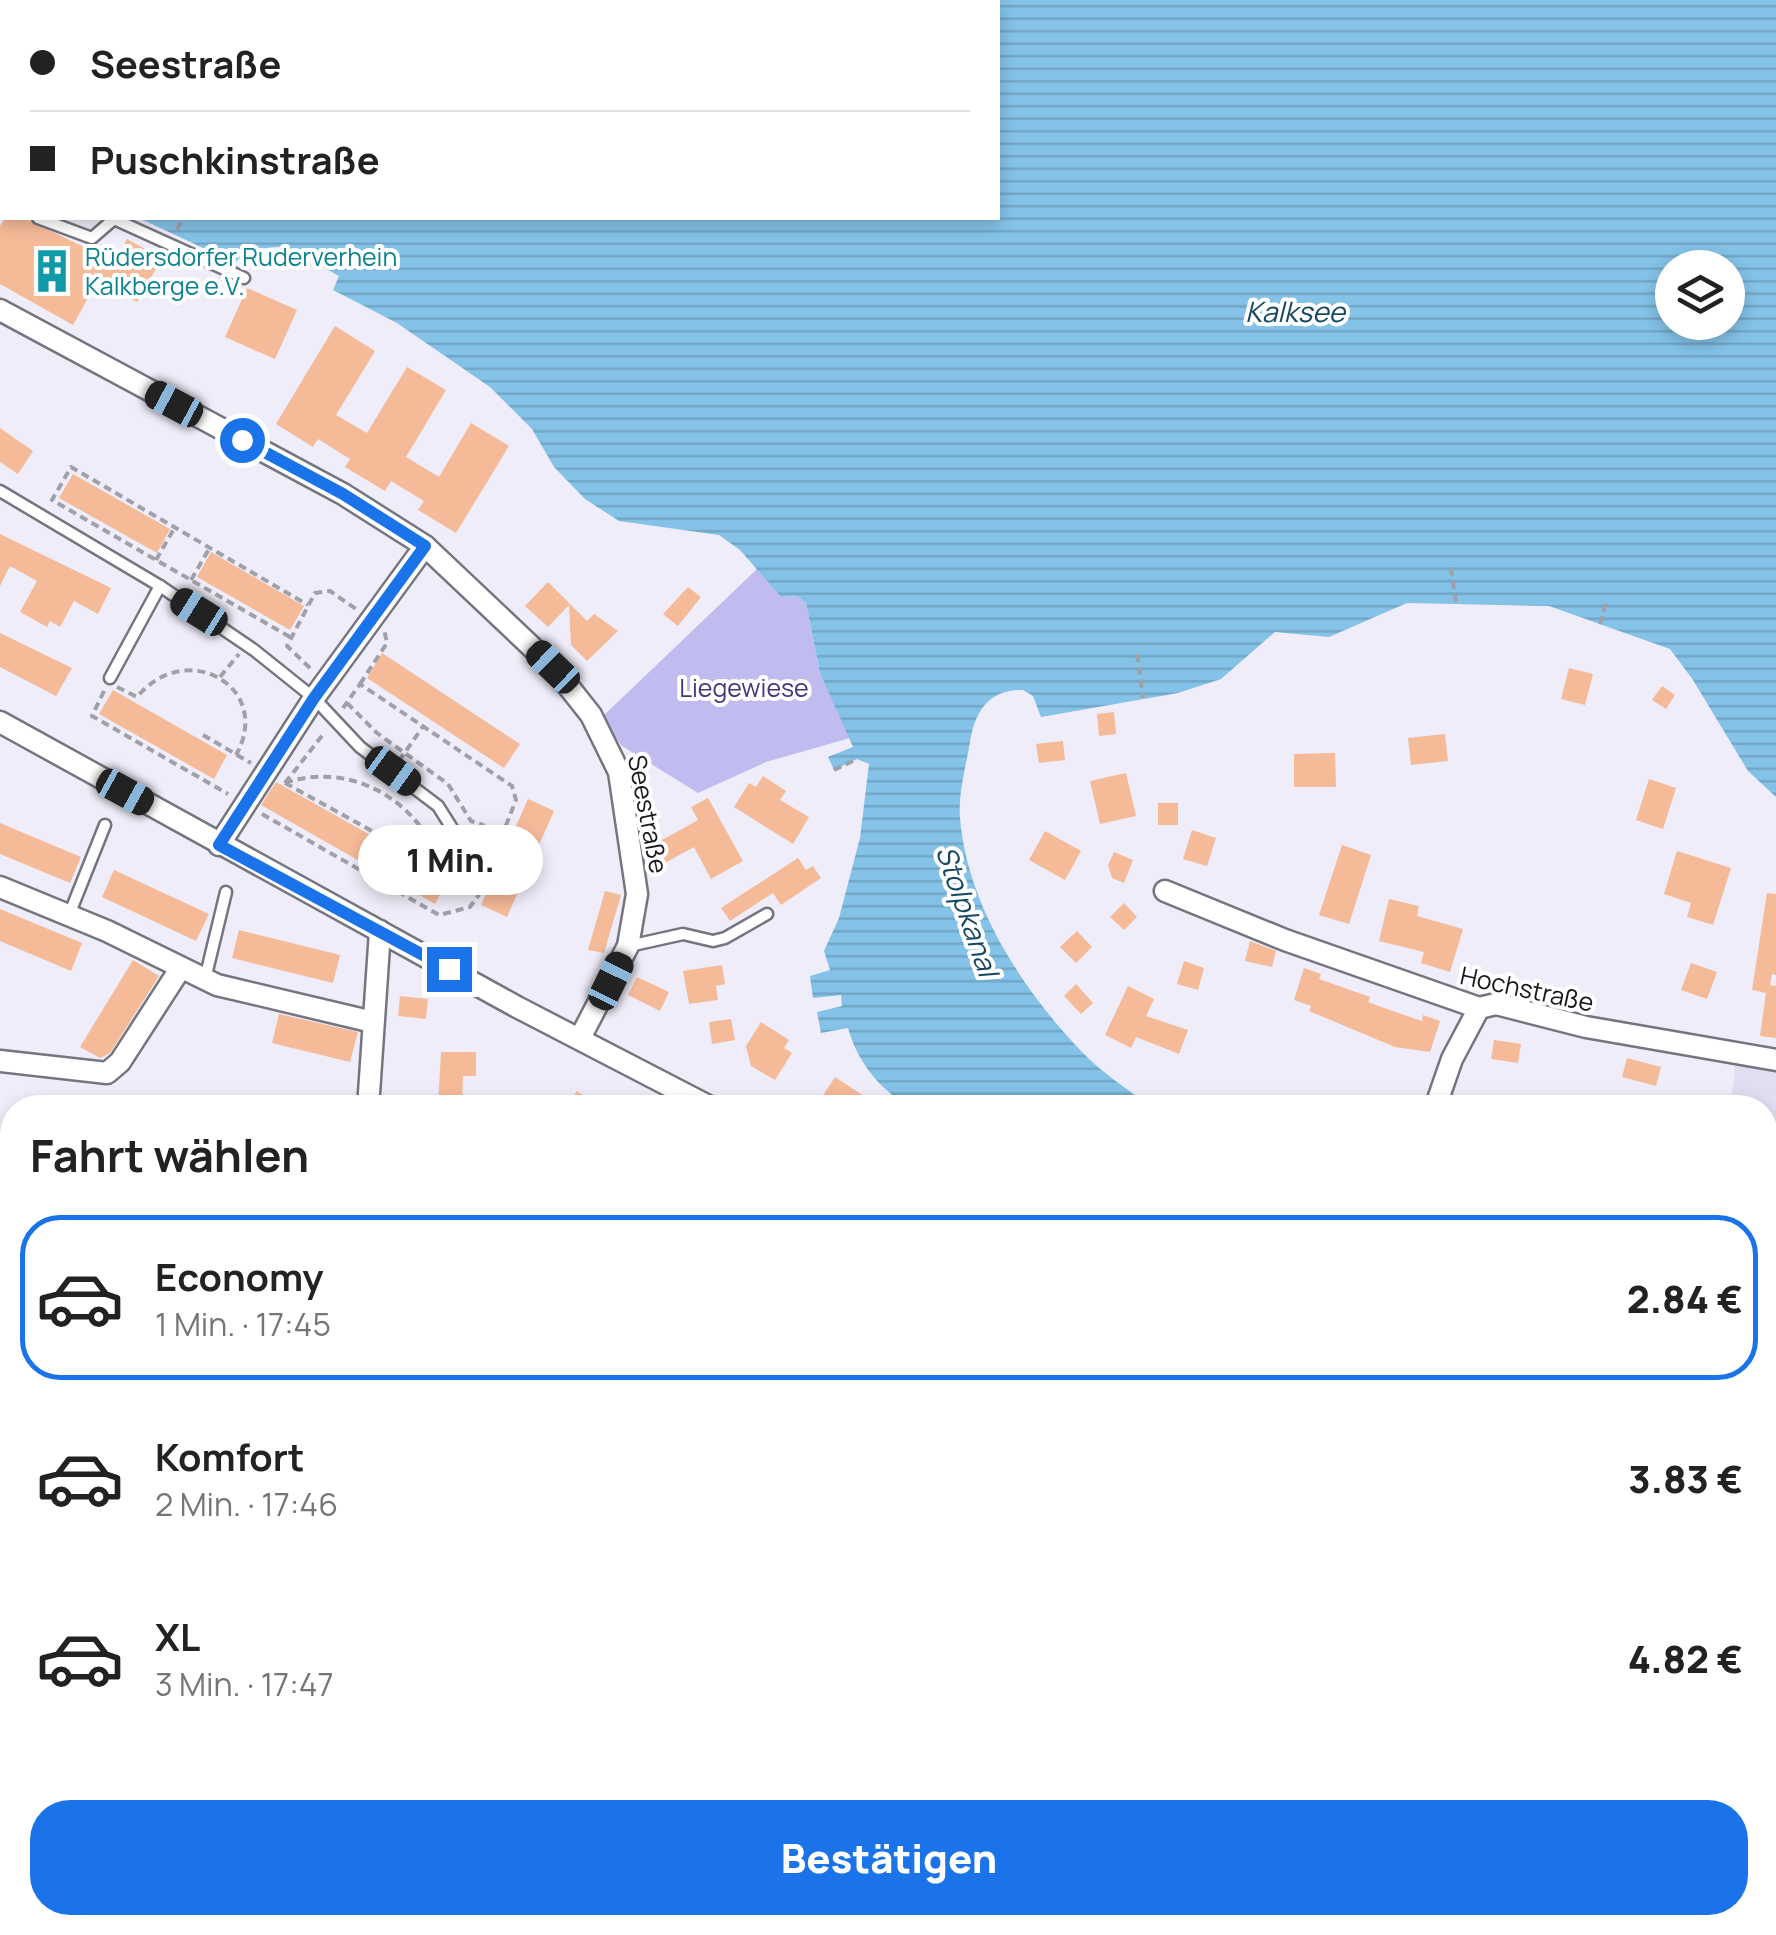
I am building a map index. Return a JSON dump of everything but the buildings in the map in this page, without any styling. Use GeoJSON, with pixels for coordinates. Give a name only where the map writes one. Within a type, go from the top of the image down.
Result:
{"type":"FeatureCollection","features":[{"type":"Feature","properties":{"kind":"street","name":"Seestraße"},"geometry":{"type":"LineString","coordinates":[[0,310],[343,494],[425,546],[553,667],[609,746],[619,772],[637,894],[628,946],[580,1038]]}},
{"type":"Feature","properties":{"kind":"street"},"geometry":{"type":"LineString","coordinates":[[219,845],[246,804],[276,778],[314,698],[425,546]]}},
{"type":"Feature","properties":{"kind":"street"},"geometry":{"type":"LineString","coordinates":[[0,722],[219,845],[687,1095]]}},
{"type":"Feature","properties":{"kind":"street"},"geometry":{"type":"LineString","coordinates":[[0,887],[204,980],[372,1022]]}},
{"type":"Feature","properties":{"kind":"street","name":"Hochstraße"},"geometry":{"type":"LineString","coordinates":[[1165,891],[1285,940],[1479,1008],[1496,1004],[1586,1028],[1776,1060]]}},
{"type":"Feature","properties":{"kind":"street"},"geometry":{"type":"LineString","coordinates":[[369,1095],[380,931]]}},
{"type":"Feature","properties":{"kind":"street"},"geometry":{"type":"LineString","coordinates":[[0,1062],[107,1073],[120,1062],[180,969]]}},
{"type":"Feature","properties":{"kind":"street"},"geometry":{"type":"LineString","coordinates":[[1440,1095],[1452,1059],[1479,1008]]}},
{"type":"Feature","properties":{"kind":"lane"},"geometry":{"type":"LineString","coordinates":[[43,220],[92,238],[113,220]]}},
{"type":"Feature","properties":{"kind":"lane"},"geometry":{"type":"LineString","coordinates":[[116,220],[244,278]]}},
{"type":"Feature","properties":{"kind":"lane"},"geometry":{"type":"LineString","coordinates":[[0,491],[160,586],[314,698],[334,720],[438,806],[467,852]]}},
{"type":"Feature","properties":{"kind":"lane"},"geometry":{"type":"LineString","coordinates":[[110,678],[160,586]]}},
{"type":"Feature","properties":{"kind":"lane"},"geometry":{"type":"LineString","coordinates":[[69,916],[105,825]]}},
{"type":"Feature","properties":{"kind":"lane"},"geometry":{"type":"LineString","coordinates":[[204,980],[226,892]]}},
{"type":"Feature","properties":{"kind":"lane"},"geometry":{"type":"LineString","coordinates":[[628,946],[683,934],[725,938],[768,914]]}},
{"type":"Feature","properties":{"kind":"path"},"geometry":{"type":"LineString","coordinates":[[175,235],[182,220]]}},
{"type":"Feature","properties":{"kind":"path"},"geometry":{"type":"LineString","coordinates":[[290,637],[52,500],[71,466],[308,605]]}},
{"type":"Feature","properties":{"kind":"path"},"geometry":{"type":"LineString","coordinates":[[156,560],[175,527]]}},
{"type":"Feature","properties":{"kind":"path"},"geometry":{"type":"LineString","coordinates":[[191,580],[210,548]]}},
{"type":"Feature","properties":{"kind":"path"},"geometry":{"type":"LineString","coordinates":[[1451,568],[1456,604]]}},
{"type":"Feature","properties":{"kind":"path"},"geometry":{"type":"LineString","coordinates":[[1600,624],[1606,602]]}},
{"type":"Feature","properties":{"kind":"path"},"geometry":{"type":"LineString","coordinates":[[1137,654],[1143,698]]}},
{"type":"Feature","properties":{"kind":"path"},"geometry":{"type":"LineString","coordinates":[[236,755],[242,745],[244,716],[240,702],[220,677],[202,669],[171,671],[155,679],[137,697],[119,690],[110,678],[92,716],[439,915],[470,906],[486,877],[516,800],[512,786],[360,684],[334,720],[276,778]]}},
{"type":"Feature","properties":{"kind":"path"},"geometry":{"type":"LineString","coordinates":[[347,703],[448,784],[471,821],[483,825],[500,844]]}},
{"type":"Feature","properties":{"kind":"path"},"geometry":{"type":"LineString","coordinates":[[380,790],[424,725]]}},
{"type":"Feature","properties":{"kind":"path"},"geometry":{"type":"LineString","coordinates":[[203,736],[461,880],[486,877]]}},
{"type":"Feature","properties":{"kind":"path"},"geometry":{"type":"LineString","coordinates":[[834,770],[858,759]]}},
{"type":"Feature","properties":{"kind":"path"},"geometry":{"type":"LineString","coordinates":[[276,778],[324,776],[380,790],[425,831],[443,870]]}},
{"type":"Feature","properties":{"kind":"shaded area"},"geometry":{"type":"Polygon","coordinates":[[[1736,1059],[1776,1066],[1776,1095],[1732,1095],[1736,1059]]]}},
{"type":"Feature","properties":{"kind":"green space","name":"Liegewiese"},"geometry":{"type":"Polygon","coordinates":[[[757,569],[781,597],[797,596],[806,603],[820,673],[850,738],[766,762],[698,793],[622,746],[601,718],[757,569]]]}},
{"type":"Feature","properties":{"kind":"water","name":"Kalksee"},"geometry":{"type":"Polygon","coordinates":[[[1000,0],[1776,0],[1776,797],[1748,771],[1670,649],[1549,606],[1407,603],[1329,637],[1275,632],[1221,679],[1178,693],[1041,717],[1033,696],[1023,690],[1001,693],[986,704],[976,721],[960,799],[965,851],[974,883],[1002,946],[1040,1003],[1083,1053],[1135,1095],[892,1095],[871,1074],[848,1028],[821,1033],[817,1012],[842,1006],[841,995],[813,998],[810,976],[830,970],[824,951],[839,918],[860,838],[869,764],[857,759],[834,770],[828,757],[853,747],[820,673],[806,603],[797,596],[781,597],[740,550],[719,535],[619,521],[585,499],[554,467],[532,429],[490,387],[397,323],[333,290],[339,276],[286,246],[246,250],[235,263],[143,220],[1000,220],[1000,0]]]}},
{"type":"Feature","properties":{"kind":"place","name":"Rüdersdorfer Ruderverhein Kalkberge e.V."},"geometry":{"type":"Point","coordinates":[52,271]}},
{"type":"Feature","properties":{"kind":"route"},"geometry":{"type":"LineString","coordinates":[[242,440],[343,494],[425,546],[314,698],[219,845],[449,969]]}},
{"type":"Feature","properties":{"kind":"water label","name":"Stolpkanal"},"geometry":{"type":"Point","coordinates":[967,911]}}]}
